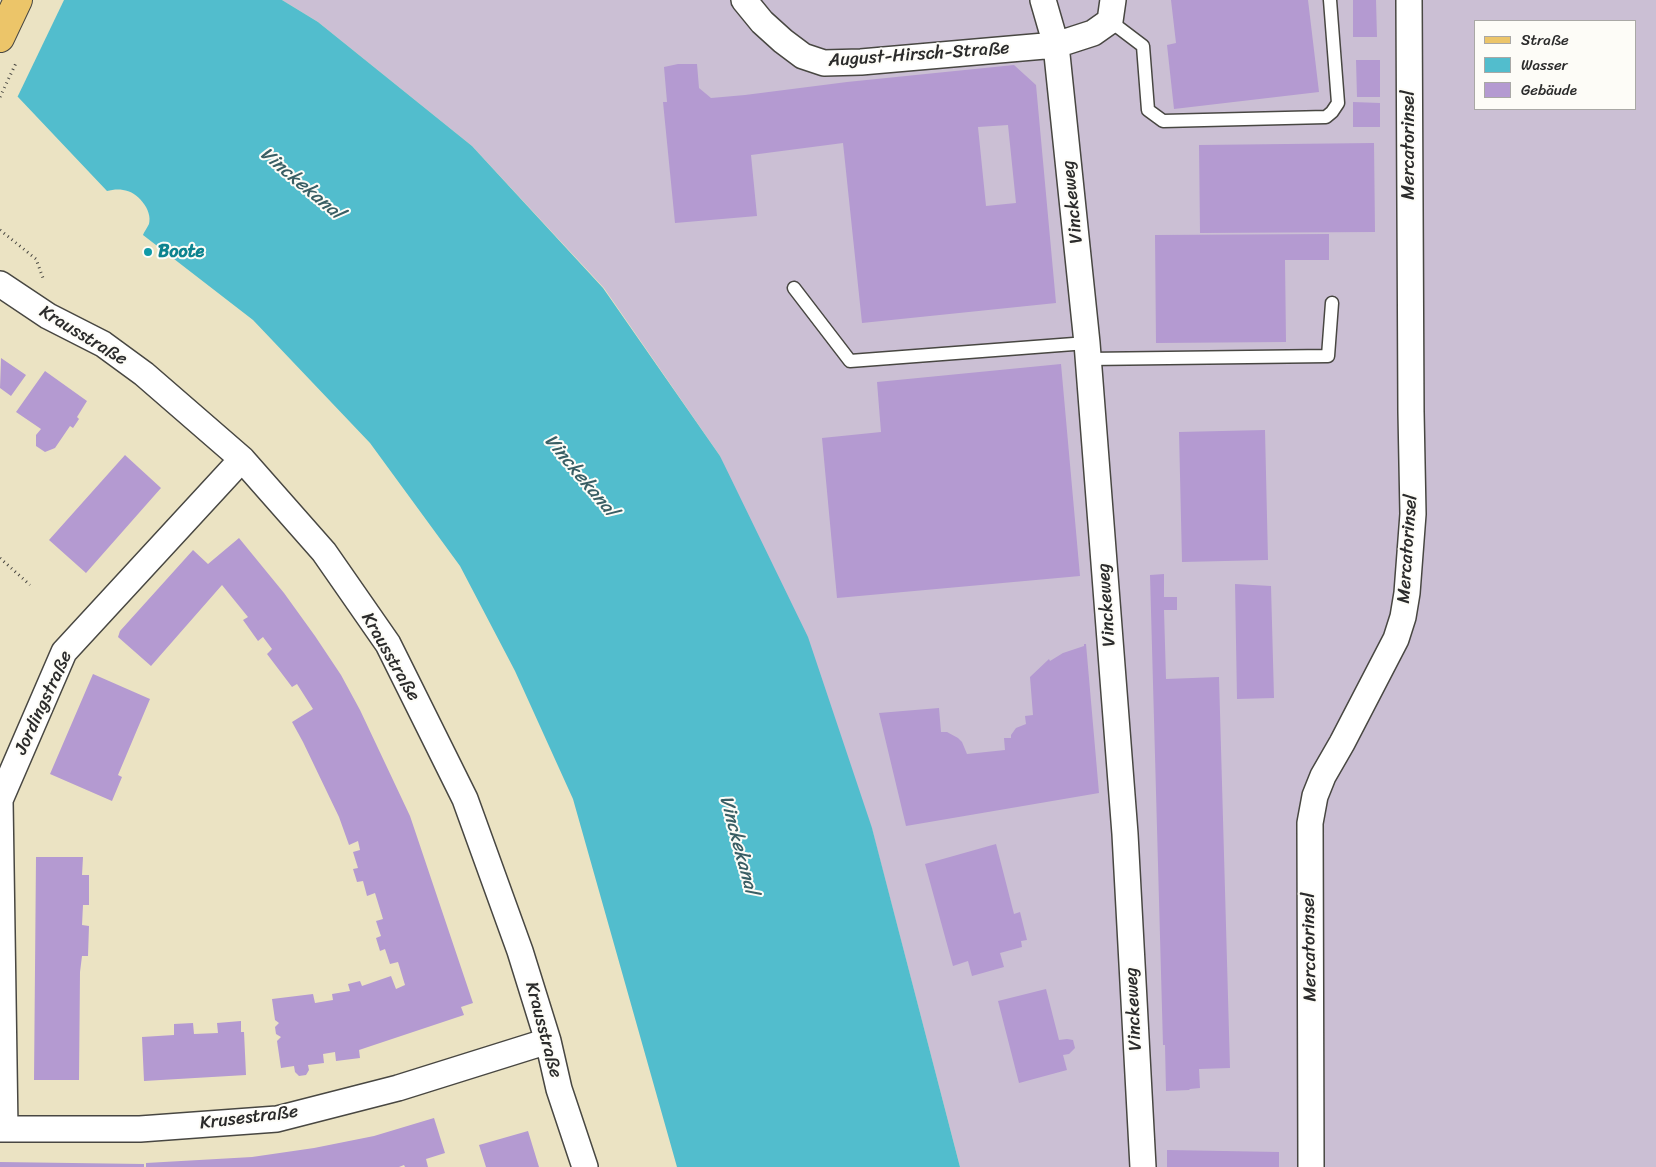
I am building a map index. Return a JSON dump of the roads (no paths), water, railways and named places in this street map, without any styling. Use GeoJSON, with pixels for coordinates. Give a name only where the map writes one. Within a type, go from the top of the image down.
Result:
{"type":"FeatureCollection","features":[{"type":"Feature","properties":{"kind":"main road"},"geometry":{"type":"LineString","coordinates":[[0,38],[18,0]]}},
{"type":"Feature","properties":{"kind":"street","name":"August-Hirsch-Straße"},"geometry":{"type":"LineString","coordinates":[[744,0],[762,22],[783,41],[803,56],[824,63],[861,62],[1056,45]]}},
{"type":"Feature","properties":{"kind":"street","name":"Vinckeweg"},"geometry":{"type":"LineString","coordinates":[[1044,0],[1056,45],[1088,351],[1125,834],[1143,1167]]}},
{"type":"Feature","properties":{"kind":"street","name":"Mercatorinsel"},"geometry":{"type":"LineString","coordinates":[[1311,1167],[1310,823],[1314,796],[1396,639],[1403,617],[1410,568],[1413,514],[1408,0]]}},
{"type":"Feature","properties":{"kind":"street"},"geometry":{"type":"LineString","coordinates":[[1056,45],[1093,34],[1111,10]]}},
{"type":"Feature","properties":{"kind":"street","name":"Krausstraße"},"geometry":{"type":"LineString","coordinates":[[0,284],[48,316],[103,344],[144,374],[242,459],[324,552],[388,644],[465,799],[520,951],[548,1041],[559,1088],[585,1167]]}},
{"type":"Feature","properties":{"kind":"street","name":"Jordingstraße"},"geometry":{"type":"LineString","coordinates":[[2,1129],[0,800],[64,652],[242,459]]}},
{"type":"Feature","properties":{"kind":"street","name":"Krusestraße"},"geometry":{"type":"LineString","coordinates":[[2,1129],[140,1129],[277,1119],[398,1088],[548,1041]]}},
{"type":"Feature","properties":{"kind":"lane"},"geometry":{"type":"LineString","coordinates":[[1111,10],[1143,46],[1148,110],[1164,121],[1326,117],[1338,103],[1330,0]]}},
{"type":"Feature","properties":{"kind":"lane"},"geometry":{"type":"LineString","coordinates":[[794,288],[850,361],[1088,351],[1328,356],[1332,303]]}},
{"type":"Feature","properties":{"kind":"water","name":"Vinckekanal"},"geometry":{"type":"Polygon","coordinates":[[[0,0],[282,0],[318,22],[472,146],[603,288],[720,456],[808,637],[872,828],[960,1167],[677,1167],[573,799],[515,671],[460,566],[370,443],[253,320],[143,235],[150,219],[143,202],[128,191],[107,191],[18,97],[0,90],[0,0]]]}},
{"type":"Feature","properties":{"kind":"place","name":"Boote"},"geometry":{"type":"Point","coordinates":[148,252]}}]}
